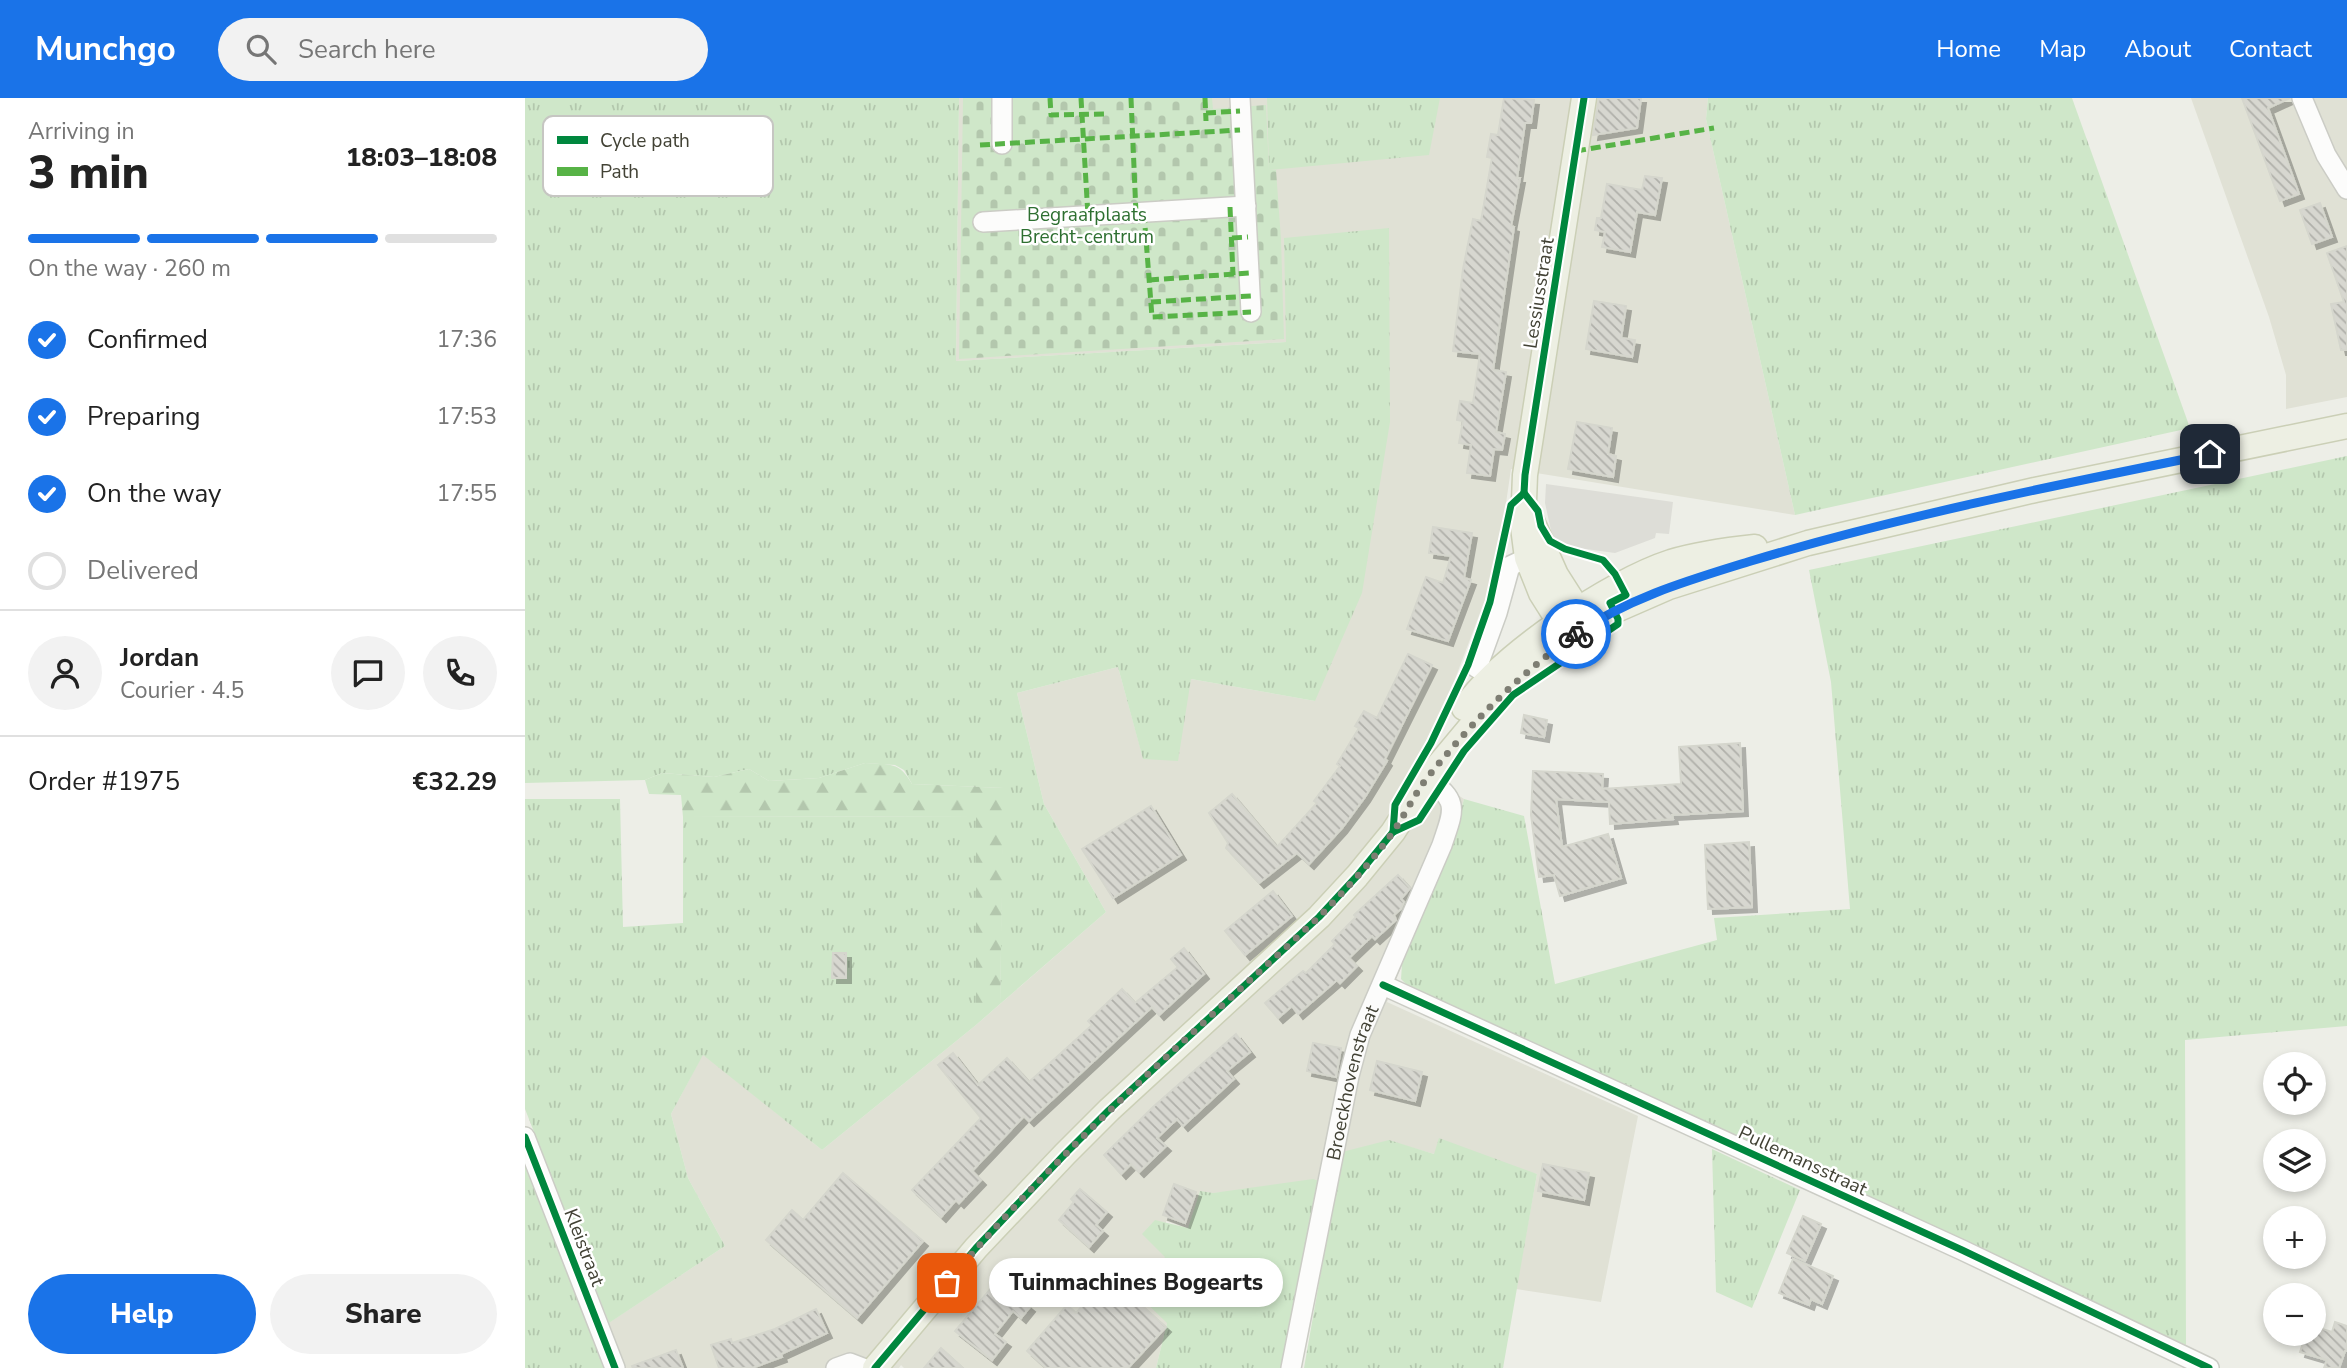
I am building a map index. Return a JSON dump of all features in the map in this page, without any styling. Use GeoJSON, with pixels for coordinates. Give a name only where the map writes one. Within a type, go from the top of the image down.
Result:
{"type":"FeatureCollection","features":[{"type":"Feature","properties":{"kind":"main road","name":"Lessiusstraat"},"geometry":{"type":"LineString","coordinates":[[1573,622],[1541,593],[1527,558],[1523,527],[1525,475],[1584,98]]}},
{"type":"Feature","properties":{"kind":"main road"},"geometry":{"type":"LineString","coordinates":[[1573,622],[1614,611],[1681,582],[1808,543],[2035,490],[2347,426]]}},
{"type":"Feature","properties":{"kind":"main road","name":"Lessiusstraat"},"geometry":{"type":"LineString","coordinates":[[1524,493],[1535,531],[1573,622]]}},
{"type":"Feature","properties":{"kind":"main road"},"geometry":{"type":"LineString","coordinates":[[875,1368],[977,1248],[1056,1163],[1109,1110],[1319,917],[1357,876],[1393,832],[1426,779],[1444,737],[1468,704],[1496,673],[1573,622],[1620,584],[1648,571],[1682,560],[1739,549],[1808,543]]}},
{"type":"Feature","properties":{"kind":"street"},"geometry":{"type":"LineString","coordinates":[[1002,98],[1002,144]]}},
{"type":"Feature","properties":{"kind":"street"},"geometry":{"type":"LineString","coordinates":[[1240,98],[1251,312]]}},
{"type":"Feature","properties":{"kind":"street"},"geometry":{"type":"LineString","coordinates":[[2302,98],[2326,155],[2347,189]]}},
{"type":"Feature","properties":{"kind":"street"},"geometry":{"type":"LineString","coordinates":[[983,222],[1246,206]]}},
{"type":"Feature","properties":{"kind":"street"},"geometry":{"type":"LineString","coordinates":[[1476,668],[1497,613],[1510,566],[1527,558]]}},
{"type":"Feature","properties":{"kind":"street","name":"Broeckhovenstraat"},"geometry":{"type":"LineString","coordinates":[[1291,1368],[1360,1035],[1442,845],[1452,815],[1450,798],[1443,789],[1426,779]]}},
{"type":"Feature","properties":{"kind":"street","name":"Pullemansstraat"},"geometry":{"type":"LineString","coordinates":[[1383,985],[1962,1250],[2209,1368]]}},
{"type":"Feature","properties":{"kind":"street","name":"Kleistraat"},"geometry":{"type":"LineString","coordinates":[[525,1137],[615,1368]]}},
{"type":"Feature","properties":{"kind":"street"},"geometry":{"type":"LineString","coordinates":[[836,1368],[850,1363],[863,1368]]}},
{"type":"Feature","properties":{"kind":"shaded area"},"geometry":{"type":"Polygon","coordinates":[[[959,98],[1708,98],[1706,119],[1795,515],[1511,469],[1486,597],[1455,679],[1414,766],[1464,799],[1453,840],[1387,1002],[1638,1116],[1601,1302],[1516,1289],[1537,1174],[1434,1154],[1389,1141],[1336,1186],[1200,1192],[1188,1229],[1166,1221],[1167,1323],[1156,1368],[904,1368],[901,1365],[899,1368],[608,1368],[595,1332],[725,1246],[688,1178],[671,1114],[703,1054],[822,1150],[976,1025],[1106,912],[1044,804],[1017,693],[1118,667],[1143,758],[1191,679],[1315,701],[1287,342],[956,361],[959,98]]]}},
{"type":"Feature","properties":{"kind":"shaded area"},"geometry":{"type":"Polygon","coordinates":[[[2191,98],[2347,98],[2347,397],[2286,409],[2286,375],[2269,317],[2191,98]]]}},
{"type":"Feature","properties":{"kind":"shaded area"},"geometry":{"type":"Polygon","coordinates":[[[1546,484],[1673,502],[1669,534],[1656,533],[1655,538],[1615,553],[1564,546],[1552,535],[1545,503],[1546,484]]]}},
{"type":"Feature","properties":{"kind":"green space"},"geometry":{"type":"Polygon","coordinates":[[[525,98],[959,98],[956,361],[1286,342],[1284,238],[1389,228],[1390,422],[1362,593],[1315,701],[1191,679],[1178,761],[1143,759],[1118,667],[1017,693],[1044,804],[1106,912],[1000,1004],[1003,788],[912,784],[904,770],[895,765],[865,763],[819,778],[769,781],[749,769],[714,777],[662,773],[645,780],[525,783],[525,98]]]}},
{"type":"Feature","properties":{"kind":"green space","name":"Begraafplaats Brecht-centrum"},"geometry":{"type":"Polygon","coordinates":[[[963,98],[1212,98],[1213,109],[1266,105],[1269,170],[1276,170],[1284,339],[959,359],[963,98]]]}},
{"type":"Feature","properties":{"kind":"green space"},"geometry":{"type":"Polygon","coordinates":[[[1267,98],[1440,98],[1429,155],[1269,170],[1267,98]]]}},
{"type":"Feature","properties":{"kind":"green space"},"geometry":{"type":"Polygon","coordinates":[[[1708,98],[2072,98],[2190,428],[1795,515],[1706,119],[1708,98]]]}},
{"type":"Feature","properties":{"kind":"green space"},"geometry":{"type":"Polygon","coordinates":[[[2347,456],[2347,1026],[2185,1040],[2186,1345],[1414,992],[1401,979],[1402,964],[1453,840],[1464,799],[1524,816],[1555,984],[1717,940],[1714,918],[1850,909],[1831,682],[1809,570],[2347,456]]]}},
{"type":"Feature","properties":{"kind":"green space"},"geometry":{"type":"Polygon","coordinates":[[[865,763],[887,764],[898,768],[912,784],[1004,788],[1000,1004],[976,1025],[976,816],[683,817],[681,795],[649,794],[645,780],[662,773],[714,777],[749,769],[769,781],[819,778],[865,763]]]}},
{"type":"Feature","properties":{"kind":"green space"},"geometry":{"type":"Polygon","coordinates":[[[525,799],[620,799],[623,927],[683,923],[683,817],[977,816],[976,1025],[822,1150],[703,1055],[671,1114],[688,1178],[725,1246],[609,1323],[525,1109],[525,799]]]}},
{"type":"Feature","properties":{"kind":"green space"},"geometry":{"type":"Polygon","coordinates":[[[1439,1138],[1537,1174],[1503,1368],[1304,1368],[1342,1152],[1389,1140],[1434,1154],[1439,1138]]]}},
{"type":"Feature","properties":{"kind":"green space"},"geometry":{"type":"Polygon","coordinates":[[[1712,1149],[1800,1190],[1752,1308],[1716,1292],[1712,1149]]]}},
{"type":"Feature","properties":{"kind":"green space"},"geometry":{"type":"Polygon","coordinates":[[[525,1164],[608,1368],[525,1368],[525,1164]]]}},
{"type":"Feature","properties":{"kind":"green space"},"geometry":{"type":"Polygon","coordinates":[[[1313,1179],[1322,1182],[1284,1368],[1156,1368],[1167,1323],[1137,1294],[1165,1257],[1142,1234],[1155,1220],[1188,1228],[1200,1191],[1213,1193],[1313,1179]]]}},
{"type":"Feature","properties":{"kind":"building"},"geometry":{"type":"Polygon","coordinates":[[[1504,98],[1534,100],[1531,123],[1525,123],[1517,178],[1520,178],[1511,226],[1514,227],[1493,370],[1506,372],[1496,432],[1505,434],[1502,450],[1494,449],[1490,476],[1467,473],[1471,445],[1459,443],[1463,421],[1457,420],[1460,401],[1473,403],[1480,354],[1453,351],[1463,269],[1473,219],[1481,221],[1492,158],[1487,157],[1491,134],[1498,135],[1504,98]]]}},
{"type":"Feature","properties":{"kind":"building"},"geometry":{"type":"Polygon","coordinates":[[[1599,98],[1641,98],[1637,128],[1593,135],[1599,98]]]}},
{"type":"Feature","properties":{"kind":"building"},"geometry":{"type":"Polygon","coordinates":[[[2242,98],[2290,98],[2268,108],[2299,194],[2280,201],[2242,98]]]}},
{"type":"Feature","properties":{"kind":"building"},"geometry":{"type":"Polygon","coordinates":[[[1645,176],[1662,178],[1655,215],[1637,212],[1630,252],[1602,247],[1605,232],[1595,230],[1597,218],[1601,218],[1607,184],[1642,190],[1645,176]]]}},
{"type":"Feature","properties":{"kind":"building"},"geometry":{"type":"Polygon","coordinates":[[[2320,203],[2332,237],[2312,244],[2300,210],[2320,203]]]}},
{"type":"Feature","properties":{"kind":"building"},"geometry":{"type":"Polygon","coordinates":[[[2347,246],[2347,350],[2341,350],[2331,304],[2344,302],[2327,253],[2347,246]]]}},
{"type":"Feature","properties":{"kind":"building"},"geometry":{"type":"Polygon","coordinates":[[[1594,301],[1626,306],[1621,338],[1635,340],[1632,357],[1586,349],[1594,301]]]}},
{"type":"Feature","properties":{"kind":"building"},"geometry":{"type":"Polygon","coordinates":[[[1577,422],[1612,428],[1608,454],[1616,456],[1613,477],[1568,469],[1577,422]]]}},
{"type":"Feature","properties":{"kind":"building"},"geometry":{"type":"Polygon","coordinates":[[[1433,527],[1472,533],[1464,578],[1471,580],[1448,641],[1407,629],[1426,577],[1443,583],[1451,556],[1429,553],[1433,527]]]}},
{"type":"Feature","properties":{"kind":"building"},"geometry":{"type":"Polygon","coordinates":[[[1408,654],[1432,665],[1385,759],[1387,761],[1365,797],[1342,828],[1309,864],[1297,853],[1259,883],[1226,848],[1228,843],[1209,813],[1232,794],[1277,847],[1317,803],[1314,801],[1340,766],[1337,764],[1359,728],[1355,726],[1364,711],[1377,718],[1408,654]]]}},
{"type":"Feature","properties":{"kind":"building"},"geometry":{"type":"Polygon","coordinates":[[[1524,715],[1547,720],[1544,737],[1521,733],[1524,715]]]}},
{"type":"Feature","properties":{"kind":"building"},"geometry":{"type":"Polygon","coordinates":[[[1740,743],[1743,811],[1672,815],[1673,819],[1610,824],[1609,802],[1556,799],[1562,847],[1608,834],[1621,878],[1560,896],[1554,875],[1539,877],[1531,815],[1533,771],[1603,774],[1602,789],[1681,784],[1679,747],[1740,743]]]}},
{"type":"Feature","properties":{"kind":"building"},"geometry":{"type":"Polygon","coordinates":[[[1151,806],[1181,855],[1113,898],[1082,849],[1151,806]]]}},
{"type":"Feature","properties":{"kind":"building"},"geometry":{"type":"Polygon","coordinates":[[[1749,842],[1752,907],[1708,909],[1705,845],[1749,842]]]}},
{"type":"Feature","properties":{"kind":"building"},"geometry":{"type":"Polygon","coordinates":[[[1398,875],[1410,888],[1401,899],[1404,902],[1401,909],[1394,915],[1396,920],[1375,939],[1372,936],[1349,958],[1357,966],[1340,983],[1337,980],[1298,1014],[1292,1006],[1278,1018],[1265,1003],[1303,971],[1306,973],[1335,944],[1332,941],[1356,917],[1354,915],[1398,875]]]}},
{"type":"Feature","properties":{"kind":"building"},"geometry":{"type":"Polygon","coordinates":[[[1273,891],[1292,916],[1245,955],[1225,931],[1273,891]]]}},
{"type":"Feature","properties":{"kind":"building"},"geometry":{"type":"Polygon","coordinates":[[[1184,948],[1204,974],[1159,1015],[1152,1007],[1029,1121],[1024,1116],[972,1171],[981,1180],[959,1203],[956,1200],[941,1217],[912,1190],[981,1118],[938,1065],[953,1053],[978,1085],[1007,1058],[1029,1082],[1092,1025],[1088,1021],[1122,989],[1135,1003],[1178,967],[1171,959],[1184,948]]]}},
{"type":"Feature","properties":{"kind":"building"},"geometry":{"type":"Polygon","coordinates":[[[833,953],[846,953],[846,978],[832,978],[833,953]]]}},
{"type":"Feature","properties":{"kind":"building"},"geometry":{"type":"Polygon","coordinates":[[[1236,1034],[1250,1052],[1227,1071],[1234,1079],[1183,1126],[1177,1119],[1157,1138],[1166,1146],[1139,1172],[1131,1164],[1121,1174],[1104,1155],[1153,1107],[1236,1034]]]}},
{"type":"Feature","properties":{"kind":"building"},"geometry":{"type":"Polygon","coordinates":[[[1313,1043],[1341,1048],[1336,1077],[1307,1071],[1313,1043]]]}},
{"type":"Feature","properties":{"kind":"building"},"geometry":{"type":"Polygon","coordinates":[[[1377,1061],[1422,1072],[1415,1101],[1370,1090],[1377,1061]]]}},
{"type":"Feature","properties":{"kind":"building"},"geometry":{"type":"Polygon","coordinates":[[[1543,1164],[1589,1173],[1584,1200],[1538,1191],[1543,1164]]]}},
{"type":"Feature","properties":{"kind":"building"},"geometry":{"type":"Polygon","coordinates":[[[843,1173],[923,1241],[857,1318],[766,1240],[792,1210],[803,1220],[843,1173]]]}},
{"type":"Feature","properties":{"kind":"building"},"geometry":{"type":"Polygon","coordinates":[[[1174,1184],[1196,1192],[1185,1223],[1163,1215],[1174,1184]]]}},
{"type":"Feature","properties":{"kind":"building"},"geometry":{"type":"Polygon","coordinates":[[[1080,1189],[1107,1212],[1096,1225],[1103,1231],[1089,1247],[1059,1220],[1074,1202],[1071,1199],[1080,1189]]]}},
{"type":"Feature","properties":{"kind":"building"},"geometry":{"type":"Polygon","coordinates":[[[1803,1216],[1821,1224],[1805,1261],[1787,1253],[1803,1216]]]}},
{"type":"Feature","properties":{"kind":"building"},"geometry":{"type":"Polygon","coordinates":[[[1793,1259],[1833,1276],[1822,1304],[1811,1299],[1809,1305],[1779,1293],[1793,1259]]]}},
{"type":"Feature","properties":{"kind":"building"},"geometry":{"type":"Polygon","coordinates":[[[1013,1262],[1034,1279],[1019,1298],[1030,1307],[1021,1318],[1013,1311],[995,1334],[1006,1342],[992,1360],[955,1331],[1013,1262]]]}},
{"type":"Feature","properties":{"kind":"building"},"geometry":{"type":"Polygon","coordinates":[[[1109,1276],[1166,1327],[1128,1368],[1046,1368],[1027,1351],[1067,1305],[1076,1313],[1109,1276]]]}},
{"type":"Feature","properties":{"kind":"building"},"geometry":{"type":"Polygon","coordinates":[[[816,1309],[827,1333],[781,1354],[782,1357],[752,1368],[719,1368],[711,1345],[731,1339],[732,1343],[775,1329],[816,1309]]]}},
{"type":"Feature","properties":{"kind":"building"},"geometry":{"type":"Polygon","coordinates":[[[2335,1322],[2347,1326],[2347,1351],[2339,1368],[2324,1368],[2327,1360],[2300,1352],[2302,1346],[2326,1346],[2326,1330],[2332,1332],[2335,1322]]]}},
{"type":"Feature","properties":{"kind":"building"},"geometry":{"type":"Polygon","coordinates":[[[941,1348],[963,1368],[924,1368],[941,1348]]]}},
{"type":"Feature","properties":{"kind":"building"},"geometry":{"type":"Polygon","coordinates":[[[676,1350],[683,1368],[632,1366],[676,1350]]]}},
{"type":"Feature","properties":{"kind":"marked path"},"geometry":{"type":"LineString","coordinates":[[1050,98],[1051,115],[1106,114]]}},
{"type":"Feature","properties":{"kind":"marked path"},"geometry":{"type":"LineString","coordinates":[[1081,98],[1088,216]]}},
{"type":"Feature","properties":{"kind":"marked path"},"geometry":{"type":"LineString","coordinates":[[1131,98],[1136,213]]}},
{"type":"Feature","properties":{"kind":"marked path"},"geometry":{"type":"LineString","coordinates":[[1205,98],[1206,121]]}},
{"type":"Feature","properties":{"kind":"marked path"},"geometry":{"type":"LineString","coordinates":[[1206,113],[1240,111]]}},
{"type":"Feature","properties":{"kind":"marked path"},"geometry":{"type":"LineString","coordinates":[[1576,151],[1714,128]]}},
{"type":"Feature","properties":{"kind":"marked path"},"geometry":{"type":"LineString","coordinates":[[980,145],[1240,130]]}},
{"type":"Feature","properties":{"kind":"marked path"},"geometry":{"type":"LineString","coordinates":[[1230,207],[1233,275]]}},
{"type":"Feature","properties":{"kind":"marked path"},"geometry":{"type":"LineString","coordinates":[[1144,213],[1152,317],[1251,312]]}},
{"type":"Feature","properties":{"kind":"marked path"},"geometry":{"type":"LineString","coordinates":[[1232,238],[1248,237]]}},
{"type":"Feature","properties":{"kind":"marked path"},"geometry":{"type":"LineString","coordinates":[[1149,280],[1250,273]]}},
{"type":"Feature","properties":{"kind":"marked path"},"geometry":{"type":"LineString","coordinates":[[1151,302],[1251,296]]}},
{"type":"Feature","properties":{"kind":"cycle path"},"geometry":{"type":"LineString","coordinates":[[1524,493],[1584,98]]}},
{"type":"Feature","properties":{"kind":"cycle path"},"geometry":{"type":"LineString","coordinates":[[1393,832],[1395,805],[1431,743],[1468,665],[1490,602],[1511,505],[1524,493]]}},
{"type":"Feature","properties":{"kind":"cycle path"},"geometry":{"type":"LineString","coordinates":[[875,1368],[976,1248],[1065,1154],[1109,1110],[1319,917],[1393,832],[1419,820],[1464,751],[1513,695],[1618,624],[1610,603],[1626,595],[1615,574],[1603,560],[1565,549],[1550,541],[1541,526],[1538,511],[1524,493]]}},
{"type":"Feature","properties":{"kind":"cycle path"},"geometry":{"type":"LineString","coordinates":[[1383,985],[1962,1250],[2209,1368]]}},
{"type":"Feature","properties":{"kind":"cycle path"},"geometry":{"type":"LineString","coordinates":[[525,1137],[615,1368]]}},
{"type":"Feature","properties":{"kind":"way so far"},"geometry":{"type":"LineString","coordinates":[[947,1283],[1021,1199],[1109,1110],[1345,890],[1393,832],[1426,779],[1488,706],[1528,669],[1576,634]]}},
{"type":"Feature","properties":{"kind":"place","name":"Tuinmachines Bogearts"},"geometry":{"type":"Point","coordinates":[947,1283]}},
{"type":"Feature","properties":{"kind":"route"},"geometry":{"type":"LineString","coordinates":[[1576,634],[1640,598],[1694,578],[1808,543],[2035,490],[2210,454]]}}]}
